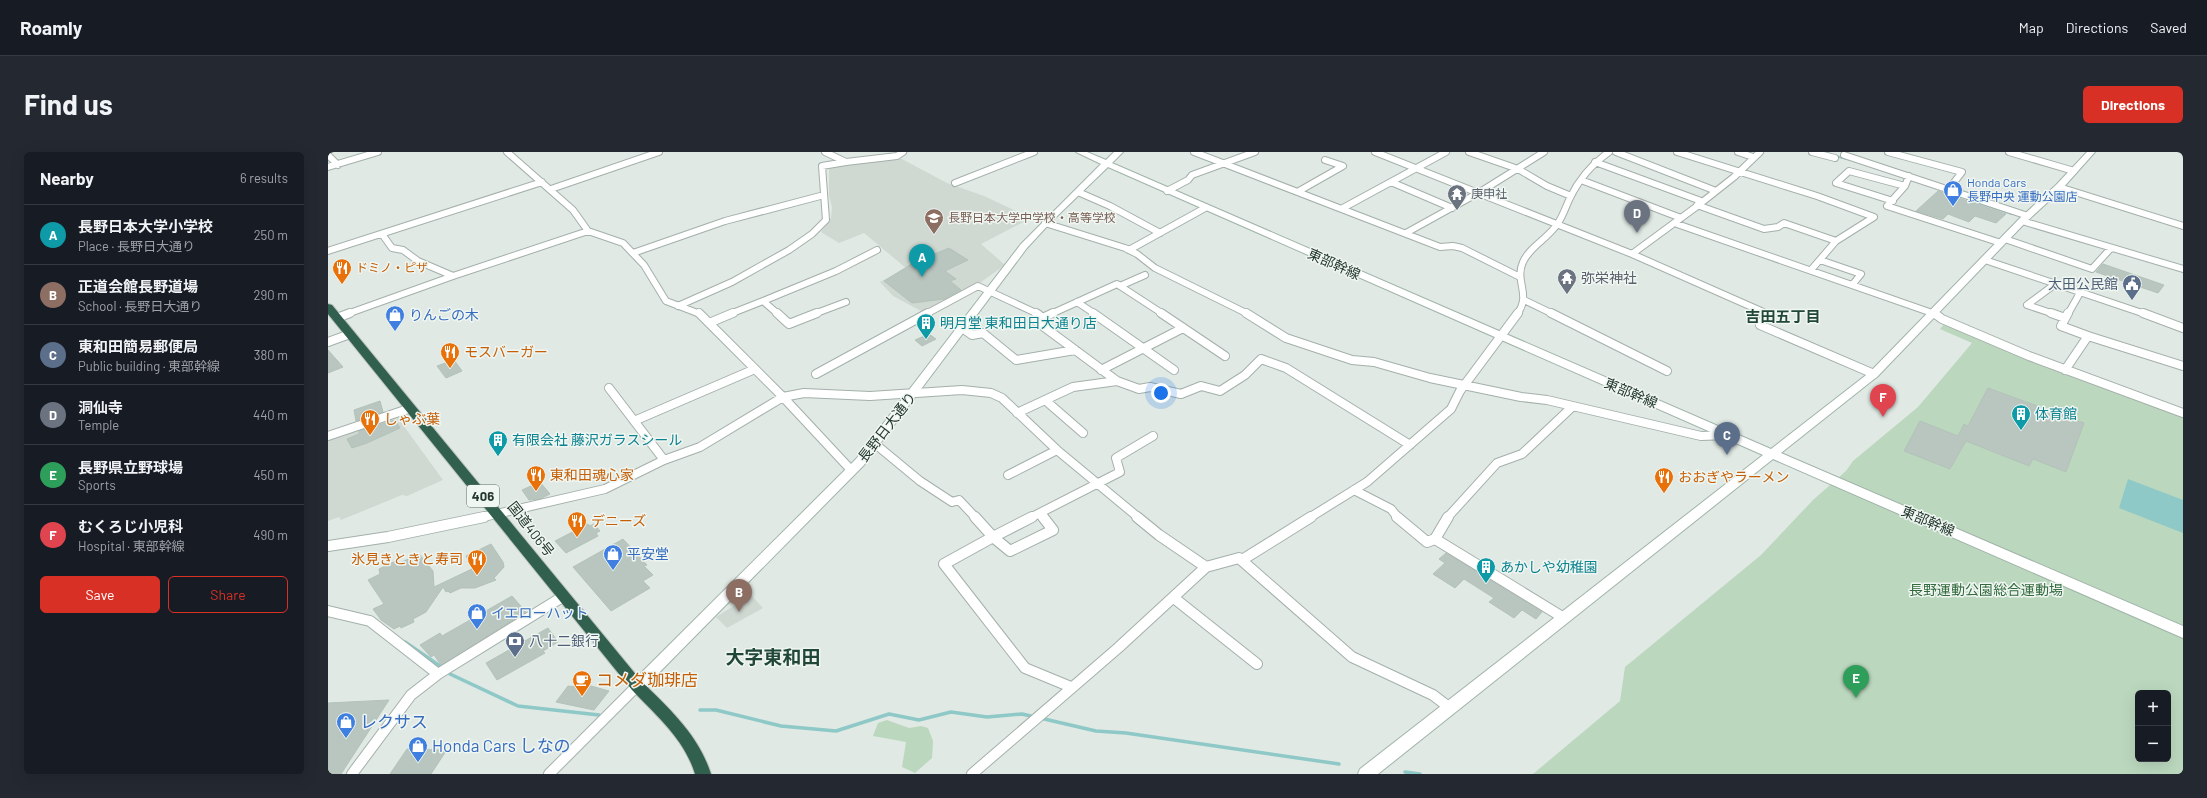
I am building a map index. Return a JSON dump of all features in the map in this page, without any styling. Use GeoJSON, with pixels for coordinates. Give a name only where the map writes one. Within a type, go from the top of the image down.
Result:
{"type":"FeatureCollection","features":[{"type":"Feature","properties":{"kind":"highway","name":"国道406号"},"geometry":{"type":"LineString","coordinates":[[328,307],[412,408],[543,572],[637,686],[672,723],[701,764],[703,774]]}},
{"type":"Feature","properties":{"kind":"street"},"geometry":{"type":"LineString","coordinates":[[328,167],[378,152]]}},
{"type":"Feature","properties":{"kind":"street"},"geometry":{"type":"LineString","coordinates":[[507,152],[551,189],[573,210],[588,231],[623,243],[644,265],[666,301],[698,312],[783,397],[852,471]]}},
{"type":"Feature","properties":{"kind":"street"},"geometry":{"type":"LineString","coordinates":[[551,189],[659,152]]}},
{"type":"Feature","properties":{"kind":"street"},"geometry":{"type":"LineString","coordinates":[[825,152],[846,162]]}},
{"type":"Feature","properties":{"kind":"street"},"geometry":{"type":"LineString","coordinates":[[678,306],[695,296],[740,278],[760,264],[807,240],[826,220],[822,166],[897,156],[903,152]]}},
{"type":"Feature","properties":{"kind":"street"},"geometry":{"type":"LineString","coordinates":[[955,183],[1034,152]]}},
{"type":"Feature","properties":{"kind":"street","name":"東部幹線"},"geometry":{"type":"LineString","coordinates":[[1080,152],[1499,336],[2183,632]]}},
{"type":"Feature","properties":{"kind":"street","name":"長野日大通り"},"geometry":{"type":"LineString","coordinates":[[637,686],[852,471],[914,392],[1024,246],[1045,223],[1119,152]]}},
{"type":"Feature","properties":{"kind":"street"},"geometry":{"type":"LineString","coordinates":[[1194,152],[1299,191],[1440,247],[1453,246],[1462,248],[1520,277]]}},
{"type":"Feature","properties":{"kind":"street"},"geometry":{"type":"LineString","coordinates":[[1167,191],[1192,175],[1256,152]]}},
{"type":"Feature","properties":{"kind":"street"},"geometry":{"type":"LineString","coordinates":[[1375,152],[1480,192],[1632,254],[1761,311],[1766,316],[1760,325],[1874,374]]}},
{"type":"Feature","properties":{"kind":"street"},"geometry":{"type":"LineString","coordinates":[[1343,208],[1417,168],[1443,152]]}},
{"type":"Feature","properties":{"kind":"street"},"geometry":{"type":"LineString","coordinates":[[1469,152],[1518,169],[1547,186],[1571,196]]}},
{"type":"Feature","properties":{"kind":"street"},"geometry":{"type":"LineString","coordinates":[[1406,233],[1480,192],[1544,152]]}},
{"type":"Feature","properties":{"kind":"street"},"geometry":{"type":"LineString","coordinates":[[1242,560],[1367,482],[1451,409],[1499,336],[1518,315],[1524,300],[1523,284],[1520,277],[1523,262],[1558,224],[1571,196],[1595,162],[1609,152]]}},
{"type":"Feature","properties":{"kind":"street"},"geometry":{"type":"LineString","coordinates":[[1616,152],[1716,191]]}},
{"type":"Feature","properties":{"kind":"street"},"geometry":{"type":"LineString","coordinates":[[1677,152],[1739,173],[1817,196],[1874,217],[1836,241],[1811,270]]}},
{"type":"Feature","properties":{"kind":"street"},"geometry":{"type":"LineString","coordinates":[[1738,152],[1753,157]]}},
{"type":"Feature","properties":{"kind":"street"},"geometry":{"type":"LineString","coordinates":[[1632,254],[1679,221],[1699,203],[1739,173],[1753,157],[1760,152]]}},
{"type":"Feature","properties":{"kind":"street"},"geometry":{"type":"LineString","coordinates":[[1812,152],[1835,158]]}},
{"type":"Feature","properties":{"kind":"street"},"geometry":{"type":"LineString","coordinates":[[1888,152],[1962,172],[1949,189]]}},
{"type":"Feature","properties":{"kind":"street"},"geometry":{"type":"LineString","coordinates":[[2010,152],[2074,171]]}},
{"type":"Feature","properties":{"kind":"street"},"geometry":{"type":"LineString","coordinates":[[1366,774],[1874,374],[2025,218],[2059,187],[2090,152]]}},
{"type":"Feature","properties":{"kind":"street"},"geometry":{"type":"LineString","coordinates":[[328,155],[338,164]]}},
{"type":"Feature","properties":{"kind":"street"},"geometry":{"type":"LineString","coordinates":[[1844,155],[1949,189],[2025,218],[2111,248],[2183,269]]}},
{"type":"Feature","properties":{"kind":"street"},"geometry":{"type":"LineString","coordinates":[[1299,191],[1343,166],[1325,160]]}},
{"type":"Feature","properties":{"kind":"street"},"geometry":{"type":"LineString","coordinates":[[1595,162],[1764,229],[1778,227],[1784,223],[1836,241]]}},
{"type":"Feature","properties":{"kind":"street"},"geometry":{"type":"LineString","coordinates":[[1893,201],[1836,182],[1849,171],[1905,186]]}},
{"type":"Feature","properties":{"kind":"street"},"geometry":{"type":"LineString","coordinates":[[1909,176],[1905,186],[1887,206],[2092,269],[2111,248]]}},
{"type":"Feature","properties":{"kind":"street"},"geometry":{"type":"LineString","coordinates":[[1581,180],[1749,251],[1853,284],[1932,313],[1942,319],[2065,370],[2183,413]]}},
{"type":"Feature","properties":{"kind":"street"},"geometry":{"type":"LineString","coordinates":[[328,251],[425,221],[461,206],[542,182]]}},
{"type":"Feature","properties":{"kind":"street"},"geometry":{"type":"LineString","coordinates":[[1391,182],[1452,208]]}},
{"type":"Feature","properties":{"kind":"street"},"geometry":{"type":"LineString","coordinates":[[2059,187],[2183,226]]}},
{"type":"Feature","properties":{"kind":"street"},"geometry":{"type":"LineString","coordinates":[[1078,192],[1110,206],[1160,233]]}},
{"type":"Feature","properties":{"kind":"street"},"geometry":{"type":"LineString","coordinates":[[633,253],[724,221],[824,195]]}},
{"type":"Feature","properties":{"kind":"street"},"geometry":{"type":"LineString","coordinates":[[1129,250],[1205,208]]}},
{"type":"Feature","properties":{"kind":"street"},"geometry":{"type":"LineString","coordinates":[[1045,223],[1129,250],[1155,268],[1250,316],[1286,338],[1352,360],[1374,362],[1465,386],[1521,397],[1547,400],[1701,436],[1728,435]]}},
{"type":"Feature","properties":{"kind":"street"},"geometry":{"type":"LineString","coordinates":[[337,318],[453,276],[588,231]]}},
{"type":"Feature","properties":{"kind":"street"},"geometry":{"type":"LineString","coordinates":[[382,234],[392,248],[403,250],[418,261],[453,276]]}},
{"type":"Feature","properties":{"kind":"street"},"geometry":{"type":"LineString","coordinates":[[709,323],[836,271],[877,250]]}},
{"type":"Feature","properties":{"kind":"street"},"geometry":{"type":"LineString","coordinates":[[1820,260],[1861,274],[1853,284]]}},
{"type":"Feature","properties":{"kind":"street"},"geometry":{"type":"LineString","coordinates":[[1985,260],[2054,285],[2081,291],[2183,328]]}},
{"type":"Feature","properties":{"kind":"street"},"geometry":{"type":"LineString","coordinates":[[1120,286],[1145,275]]}},
{"type":"Feature","properties":{"kind":"street"},"geometry":{"type":"LineString","coordinates":[[1036,321],[1117,284],[1225,356]]}},
{"type":"Feature","properties":{"kind":"street"},"geometry":{"type":"LineString","coordinates":[[2054,285],[2027,305],[2064,318]]}},
{"type":"Feature","properties":{"kind":"street"},"geometry":{"type":"LineString","coordinates":[[816,374],[978,286],[1040,315],[1036,321]]}},
{"type":"Feature","properties":{"kind":"street"},"geometry":{"type":"LineString","coordinates":[[2081,291],[2064,318],[2061,326],[2183,366]]}},
{"type":"Feature","properties":{"kind":"street"},"geometry":{"type":"LineString","coordinates":[[1524,300],[1667,372]]}},
{"type":"Feature","properties":{"kind":"street"},"geometry":{"type":"LineString","coordinates":[[763,301],[789,324],[846,302]]}},
{"type":"Feature","properties":{"kind":"street"},"geometry":{"type":"LineString","coordinates":[[1077,302],[1174,370]]}},
{"type":"Feature","properties":{"kind":"street"},"geometry":{"type":"LineString","coordinates":[[1036,321],[1117,381],[1139,389],[1150,386],[1181,394],[1201,386],[1220,391],[1245,375],[1261,359],[1286,368],[1410,445]]}},
{"type":"Feature","properties":{"kind":"street"},"geometry":{"type":"LineString","coordinates":[[962,328],[972,334],[983,333],[1016,360],[1075,350]]}},
{"type":"Feature","properties":{"kind":"street"},"geometry":{"type":"LineString","coordinates":[[1101,370],[1184,328]]}},
{"type":"Feature","properties":{"kind":"street"},"geometry":{"type":"LineString","coordinates":[[328,342],[350,334]]}},
{"type":"Feature","properties":{"kind":"street"},"geometry":{"type":"LineString","coordinates":[[2065,370],[2088,336]]}},
{"type":"Feature","properties":{"kind":"street"},"geometry":{"type":"LineString","coordinates":[[634,421],[755,369]]}},
{"type":"Feature","properties":{"kind":"street"},"geometry":{"type":"LineString","coordinates":[[1017,413],[1073,387],[1117,381]]}},
{"type":"Feature","properties":{"kind":"street"},"geometry":{"type":"LineString","coordinates":[[609,388],[664,460]]}},
{"type":"Feature","properties":{"kind":"street"},"geometry":{"type":"LineString","coordinates":[[328,546],[388,537],[498,514],[605,489],[664,460],[700,447],[783,397],[795,393],[869,396],[914,392],[978,391],[993,394],[1012,404],[1017,413],[1057,450],[1159,535],[1206,567]]}},
{"type":"Feature","properties":{"kind":"street"},"geometry":{"type":"LineString","coordinates":[[1045,400],[1083,432]]}},
{"type":"Feature","properties":{"kind":"street"},"geometry":{"type":"LineString","coordinates":[[1354,490],[1391,509],[1397,517],[1426,542],[1436,539],[1448,517],[1497,463],[1522,454],[1572,407]]}},
{"type":"Feature","properties":{"kind":"street"},"geometry":{"type":"LineString","coordinates":[[328,436],[412,408]]}},
{"type":"Feature","properties":{"kind":"street"},"geometry":{"type":"LineString","coordinates":[[1071,687],[1025,668],[944,564],[1120,472],[1116,458],[1153,436]]}},
{"type":"Feature","properties":{"kind":"street"},"geometry":{"type":"LineString","coordinates":[[874,443],[920,481],[952,502],[959,500],[1010,552],[1053,530],[1040,514]]}},
{"type":"Feature","properties":{"kind":"street"},"geometry":{"type":"LineString","coordinates":[[1008,475],[1057,450]]}},
{"type":"Feature","properties":{"kind":"street"},"geometry":{"type":"LineString","coordinates":[[1436,539],[1564,618]]}},
{"type":"Feature","properties":{"kind":"street"},"geometry":{"type":"LineString","coordinates":[[972,774],[1174,598],[1206,567],[1239,558],[1352,657],[1433,695],[1450,708]]}},
{"type":"Feature","properties":{"kind":"street"},"geometry":{"type":"LineString","coordinates":[[352,774],[410,695],[438,674],[564,596]]}},
{"type":"Feature","properties":{"kind":"street"},"geometry":{"type":"LineString","coordinates":[[1174,598],[1257,664]]}},
{"type":"Feature","properties":{"kind":"street"},"geometry":{"type":"LineString","coordinates":[[328,611],[370,621],[438,674]]}},
{"type":"Feature","properties":{"kind":"street"},"geometry":{"type":"LineString","coordinates":[[549,774],[637,686]]}},
{"type":"Feature","properties":{"kind":"shaded area","name":"長野日本大学中学校・高等学校"},"geometry":{"type":"Polygon","coordinates":[[[900,158],[947,183],[984,196],[1031,218],[981,244],[1005,265],[960,297],[923,312],[893,296],[880,282],[906,268],[864,233],[839,243],[821,232],[831,218],[832,207],[829,195],[829,167],[900,158]]]}},
{"type":"Feature","properties":{"kind":"shaded area"},"geometry":{"type":"Polygon","coordinates":[[[398,418],[443,480],[407,496],[402,495],[341,520],[339,517],[328,521],[328,440],[398,418]]]}},
{"type":"Feature","properties":{"kind":"shaded area"},"geometry":{"type":"Polygon","coordinates":[[[751,595],[763,608],[727,628],[716,617],[751,595]]]}},
{"type":"Feature","properties":{"kind":"green space","name":"長野運動公園総合運動場"},"geometry":{"type":"Polygon","coordinates":[[[1946,322],[2183,415],[2183,774],[1533,774],[1620,701],[1625,667],[1761,555],[1813,500],[1846,471],[1853,461],[1918,407],[1972,343],[1940,329],[1946,322]]]}},
{"type":"Feature","properties":{"kind":"green space"},"geometry":{"type":"Polygon","coordinates":[[[887,720],[909,728],[921,726],[928,728],[933,741],[932,758],[915,773],[902,767],[906,742],[873,736],[878,723],[887,720]]]}},
{"type":"Feature","properties":{"kind":"water"},"geometry":{"type":"Polygon","coordinates":[[[2128,479],[2183,500],[2183,533],[2119,508],[2128,479]]]}},
{"type":"Feature","properties":{"kind":"building","name":"Honda Cars 長野中央 運動公園店"},"geometry":{"type":"Polygon","coordinates":[[[1938,191],[2006,214],[1996,223],[1975,216],[1969,222],[1948,214],[1943,219],[1916,211],[1938,191]]]}},
{"type":"Feature","properties":{"kind":"building"},"geometry":{"type":"Polygon","coordinates":[[[949,248],[968,260],[945,271],[956,279],[950,281],[961,290],[944,299],[912,303],[884,281],[915,262],[949,248]]]}},
{"type":"Feature","properties":{"kind":"building"},"geometry":{"type":"Polygon","coordinates":[[[2103,264],[2164,285],[2158,293],[2096,272],[2103,264]]]}},
{"type":"Feature","properties":{"kind":"building","name":"明月堂 東和田日大通り店"},"geometry":{"type":"Polygon","coordinates":[[[929,334],[936,339],[922,346],[915,340],[929,334]]]}},
{"type":"Feature","properties":{"kind":"building"},"geometry":{"type":"Polygon","coordinates":[[[328,350],[343,367],[328,373],[328,350]]]}},
{"type":"Feature","properties":{"kind":"building","name":"モスバーガー"},"geometry":{"type":"Polygon","coordinates":[[[454,360],[462,371],[446,378],[437,366],[454,360]]]}},
{"type":"Feature","properties":{"kind":"building","name":"体育館"},"geometry":{"type":"Polygon","coordinates":[[[1988,388],[2084,423],[2066,472],[2033,459],[2029,466],[1966,441],[1950,469],[1904,451],[1920,421],[1958,436],[1964,424],[1968,426],[1988,388]]]}},
{"type":"Feature","properties":{"kind":"building"},"geometry":{"type":"Polygon","coordinates":[[[380,401],[383,412],[356,421],[354,410],[380,401]]]}},
{"type":"Feature","properties":{"kind":"building","name":"しゃぶ葉"},"geometry":{"type":"Polygon","coordinates":[[[395,420],[400,428],[367,443],[352,448],[347,439],[359,434],[359,431],[395,420]]]}},
{"type":"Feature","properties":{"kind":"building","name":"東和田魂心家"},"geometry":{"type":"Polygon","coordinates":[[[540,482],[550,494],[540,499],[529,500],[522,490],[540,482]]]}},
{"type":"Feature","properties":{"kind":"building","name":"デニーズ"},"geometry":{"type":"Polygon","coordinates":[[[588,524],[590,526],[594,524],[600,531],[596,533],[598,536],[566,553],[555,541],[588,524]]]}},
{"type":"Feature","properties":{"kind":"building","name":"平安堂"},"geometry":{"type":"Polygon","coordinates":[[[623,539],[647,565],[644,566],[653,575],[643,581],[650,588],[611,611],[573,567],[623,539]]]}},
{"type":"Feature","properties":{"kind":"building"},"geometry":{"type":"Polygon","coordinates":[[[491,544],[503,562],[504,567],[494,578],[496,580],[475,588],[461,588],[450,593],[448,591],[446,592],[443,587],[426,612],[413,619],[414,622],[401,628],[400,626],[394,629],[381,620],[373,609],[384,604],[368,580],[380,574],[379,569],[398,560],[400,563],[419,554],[433,571],[434,587],[474,568],[466,556],[491,544]]]}},
{"type":"Feature","properties":{"kind":"building","name":"あかしや幼稚園"},"geometry":{"type":"Polygon","coordinates":[[[1446,553],[1542,612],[1536,619],[1522,610],[1514,618],[1489,602],[1494,598],[1464,579],[1455,588],[1433,574],[1445,563],[1439,559],[1446,553]]]}},
{"type":"Feature","properties":{"kind":"building","name":"イエローハット"},"geometry":{"type":"Polygon","coordinates":[[[512,596],[526,612],[441,665],[434,655],[431,657],[420,645],[440,633],[442,636],[512,596]]]}},
{"type":"Feature","properties":{"kind":"building","name":"八十二銀行"},"geometry":{"type":"Polygon","coordinates":[[[548,628],[558,642],[543,651],[545,653],[497,680],[486,663],[548,628]]]}},
{"type":"Feature","properties":{"kind":"building","name":"コメダ珈琲店"},"geometry":{"type":"Polygon","coordinates":[[[568,686],[583,688],[591,686],[609,691],[594,710],[556,702],[568,686]]]}},
{"type":"Feature","properties":{"kind":"building","name":"レクサス"},"geometry":{"type":"Polygon","coordinates":[[[389,700],[341,774],[328,774],[328,703],[389,700]]]}},
{"type":"Feature","properties":{"kind":"building","name":"Honda Cars しなの"},"geometry":{"type":"Polygon","coordinates":[[[407,749],[446,751],[431,774],[390,774],[407,749]]]}},
{"type":"Feature","properties":{"kind":"waterway"},"geometry":{"type":"LineString","coordinates":[[1835,156],[1855,161]]}},
{"type":"Feature","properties":{"kind":"waterway"},"geometry":{"type":"LineString","coordinates":[[1967,199],[2012,214]]}},
{"type":"Feature","properties":{"kind":"waterway"},"geometry":{"type":"LineString","coordinates":[[405,642],[443,668]]}},
{"type":"Feature","properties":{"kind":"waterway"},"geometry":{"type":"LineString","coordinates":[[450,674],[518,706],[599,715]]}},
{"type":"Feature","properties":{"kind":"waterway"},"geometry":{"type":"LineString","coordinates":[[700,710],[716,710],[781,726],[836,731],[889,714],[919,720],[951,712],[987,717],[1022,714],[1035,717]]}},
{"type":"Feature","properties":{"kind":"waterway"},"geometry":{"type":"LineString","coordinates":[[1040,718],[1096,731],[1126,733],[1339,764]]}},
{"type":"Feature","properties":{"kind":"waterway"},"geometry":{"type":"LineString","coordinates":[[1405,772],[1420,774]]}},
{"type":"Feature","properties":{"kind":"place","name":"Honda Cars 長野中央 運動公園店"},"geometry":{"type":"Point","coordinates":[1953,207]}},
{"type":"Feature","properties":{"kind":"place","name":"庚申社"},"geometry":{"type":"Point","coordinates":[1457,211]}},
{"type":"Feature","properties":{"kind":"place","name":"洞仙寺"},"geometry":{"type":"Point","coordinates":[1637,233]}},
{"type":"Feature","properties":{"kind":"place","name":"長野日本大学中学校・高等学校"},"geometry":{"type":"Point","coordinates":[934,235]}},
{"type":"Feature","properties":{"kind":"place","name":"長野日本大学小学校"},"geometry":{"type":"Point","coordinates":[922,277]}},
{"type":"Feature","properties":{"kind":"place","name":"ドミノ・ピザ"},"geometry":{"type":"Point","coordinates":[342,285]}},
{"type":"Feature","properties":{"kind":"place","name":"弥栄神社"},"geometry":{"type":"Point","coordinates":[1567,295]}},
{"type":"Feature","properties":{"kind":"place","name":"太田公民館"},"geometry":{"type":"Point","coordinates":[2132,301]}},
{"type":"Feature","properties":{"kind":"place","name":"りんごの木"},"geometry":{"type":"Point","coordinates":[395,332]}},
{"type":"Feature","properties":{"kind":"place","name":"明月堂 東和田日大通り店"},"geometry":{"type":"Point","coordinates":[926,340]}},
{"type":"Feature","properties":{"kind":"place","name":"モスバーガー"},"geometry":{"type":"Point","coordinates":[450,369]}},
{"type":"Feature","properties":{"kind":"place","name":"むくろじ小児科"},"geometry":{"type":"Point","coordinates":[1883,417]}},
{"type":"Feature","properties":{"kind":"place","name":"体育館"},"geometry":{"type":"Point","coordinates":[2021,431]}},
{"type":"Feature","properties":{"kind":"place","name":"しゃぶ葉"},"geometry":{"type":"Point","coordinates":[370,436]}},
{"type":"Feature","properties":{"kind":"place","name":"東和田簡易郵便局"},"geometry":{"type":"Point","coordinates":[1727,455]}},
{"type":"Feature","properties":{"kind":"place","name":"有限会社 藤沢ガラスシール"},"geometry":{"type":"Point","coordinates":[498,457]}},
{"type":"Feature","properties":{"kind":"place","name":"東和田魂心家"},"geometry":{"type":"Point","coordinates":[536,492]}},
{"type":"Feature","properties":{"kind":"place","name":"おおぎやラーメン"},"geometry":{"type":"Point","coordinates":[1664,494]}},
{"type":"Feature","properties":{"kind":"place","name":"デニーズ"},"geometry":{"type":"Point","coordinates":[577,538]}},
{"type":"Feature","properties":{"kind":"place","name":"平安堂"},"geometry":{"type":"Point","coordinates":[613,571]}},
{"type":"Feature","properties":{"kind":"place","name":"氷見きときと寿司"},"geometry":{"type":"Point","coordinates":[477,576]}},
{"type":"Feature","properties":{"kind":"place","name":"あかしや幼稚園"},"geometry":{"type":"Point","coordinates":[1486,584]}},
{"type":"Feature","properties":{"kind":"place","name":"正道会館長野道場"},"geometry":{"type":"Point","coordinates":[739,612]}},
{"type":"Feature","properties":{"kind":"place","name":"イエローハット"},"geometry":{"type":"Point","coordinates":[477,630]}},
{"type":"Feature","properties":{"kind":"place","name":"八十二銀行"},"geometry":{"type":"Point","coordinates":[515,658]}},
{"type":"Feature","properties":{"kind":"place","name":"コメダ珈琲店"},"geometry":{"type":"Point","coordinates":[582,697]}},
{"type":"Feature","properties":{"kind":"place","name":"長野県立野球場"},"geometry":{"type":"Point","coordinates":[1856,698]}},
{"type":"Feature","properties":{"kind":"place","name":"レクサス"},"geometry":{"type":"Point","coordinates":[346,739]}},
{"type":"Feature","properties":{"kind":"place","name":"Honda Cars しなの"},"geometry":{"type":"Point","coordinates":[418,763]}},
{"type":"Feature","properties":{"kind":"district","name":"吉田五丁目"},"geometry":{"type":"Point","coordinates":[1783,317]}},
{"type":"Feature","properties":{"kind":"district","name":"大字東和田"},"geometry":{"type":"Point","coordinates":[773,657]}}]}
